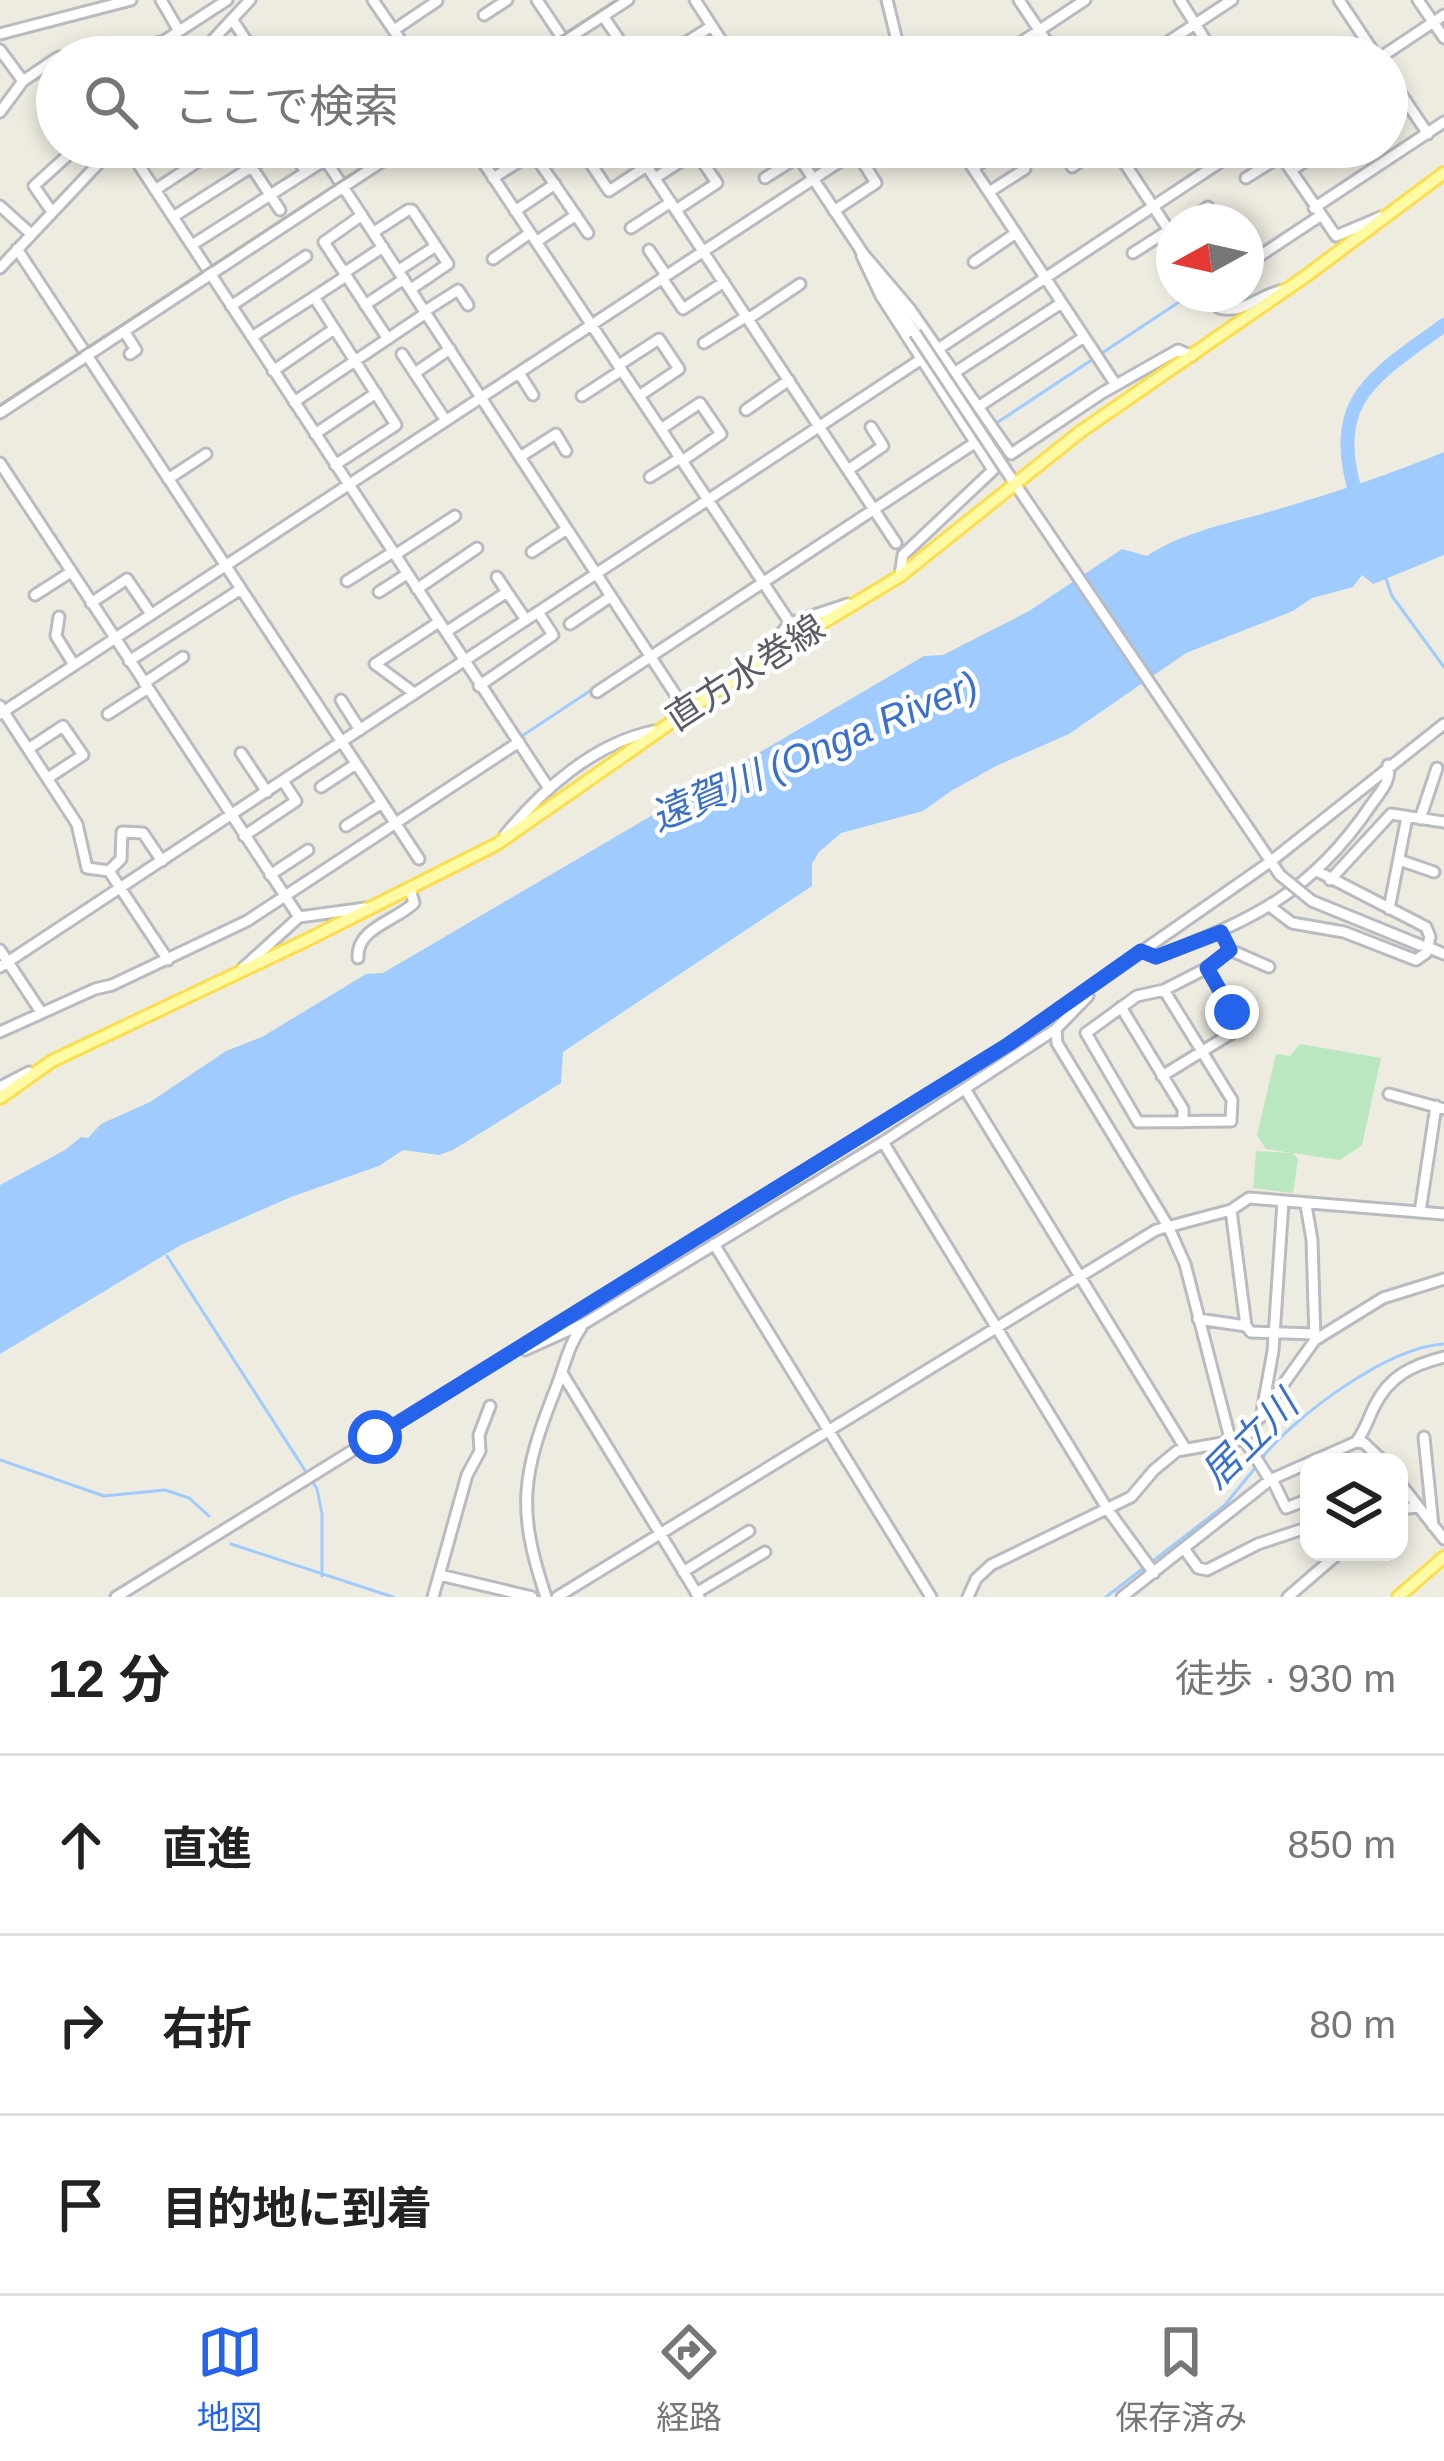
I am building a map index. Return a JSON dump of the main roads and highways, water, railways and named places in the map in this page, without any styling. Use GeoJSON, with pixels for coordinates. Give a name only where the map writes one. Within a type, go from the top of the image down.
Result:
{"type":"FeatureCollection","features":[{"type":"Feature","properties":{"kind":"main road","name":"直方水巻線"},"geometry":{"type":"LineString","coordinates":[[0,1098],[40,1067],[497,844],[582,787],[653,731],[901,576],[1018,489],[1080,432],[1286,290],[1444,173]]}},
{"type":"Feature","properties":{"kind":"main road"},"geometry":{"type":"LineString","coordinates":[[1398,1597],[1444,1557]]}},
{"type":"Feature","properties":{"kind":"water","name":"遠賀川 (Onga River)"},"geometry":{"type":"Polygon","coordinates":[[[1444,452],[1444,555],[1373,584],[1362,575],[1353,587],[1312,598],[1293,611],[1186,653],[1069,734],[996,766],[923,811],[841,833],[812,864],[812,886],[563,1052],[561,1083],[453,1150],[439,1155],[403,1150],[379,1166],[291,1197],[181,1245],[0,1354],[0,1185],[81,1137],[88,1138],[101,1124],[150,1102],[226,1051],[262,1037],[366,974],[383,973],[924,656],[943,655],[1029,611],[1122,549],[1147,556],[1194,534],[1444,452]]]}},
{"type":"Feature","properties":{"kind":"waterway"},"geometry":{"type":"LineString","coordinates":[[1430,136],[1444,127]]}},
{"type":"Feature","properties":{"kind":"waterway"},"geometry":{"type":"LineString","coordinates":[[1264,246],[1317,211]]}},
{"type":"Feature","properties":{"kind":"waterway"},"geometry":{"type":"LineString","coordinates":[[983,432],[1164,312]]}},
{"type":"Feature","properties":{"kind":"waterway"},"geometry":{"type":"LineString","coordinates":[[1357,498],[1349,464],[1352,413],[1378,376],[1444,325]]}},
{"type":"Feature","properties":{"kind":"waterway"},"geometry":{"type":"LineString","coordinates":[[652,650],[970,440]]}},
{"type":"Feature","properties":{"kind":"waterway"},"geometry":{"type":"LineString","coordinates":[[1386,579],[1392,596],[1444,667]]}},
{"type":"Feature","properties":{"kind":"waterway"},"geometry":{"type":"LineString","coordinates":[[522,736],[644,655]]}},
{"type":"Feature","properties":{"kind":"waterway"},"geometry":{"type":"LineString","coordinates":[[167,1256],[317,1489],[322,1576]]}},
{"type":"Feature","properties":{"kind":"waterway","name":"居立川"},"geometry":{"type":"LineString","coordinates":[[1261,1459],[1296,1423],[1345,1386],[1397,1357],[1444,1344]]}},
{"type":"Feature","properties":{"kind":"waterway"},"geometry":{"type":"LineString","coordinates":[[0,1460],[104,1496],[165,1490],[189,1498],[209,1516]]}},
{"type":"Feature","properties":{"kind":"waterway","name":"居立川"},"geometry":{"type":"LineString","coordinates":[[1106,1597],[1224,1506],[1256,1467]]}},
{"type":"Feature","properties":{"kind":"waterway"},"geometry":{"type":"LineString","coordinates":[[231,1544],[393,1597]]}},
{"type":"Feature","properties":{"kind":"tram line"},"geometry":{"type":"LineString","coordinates":[[562,36],[617,0]]}},
{"type":"Feature","properties":{"kind":"tram line"},"geometry":{"type":"LineString","coordinates":[[0,405],[361,168]]}}]}
